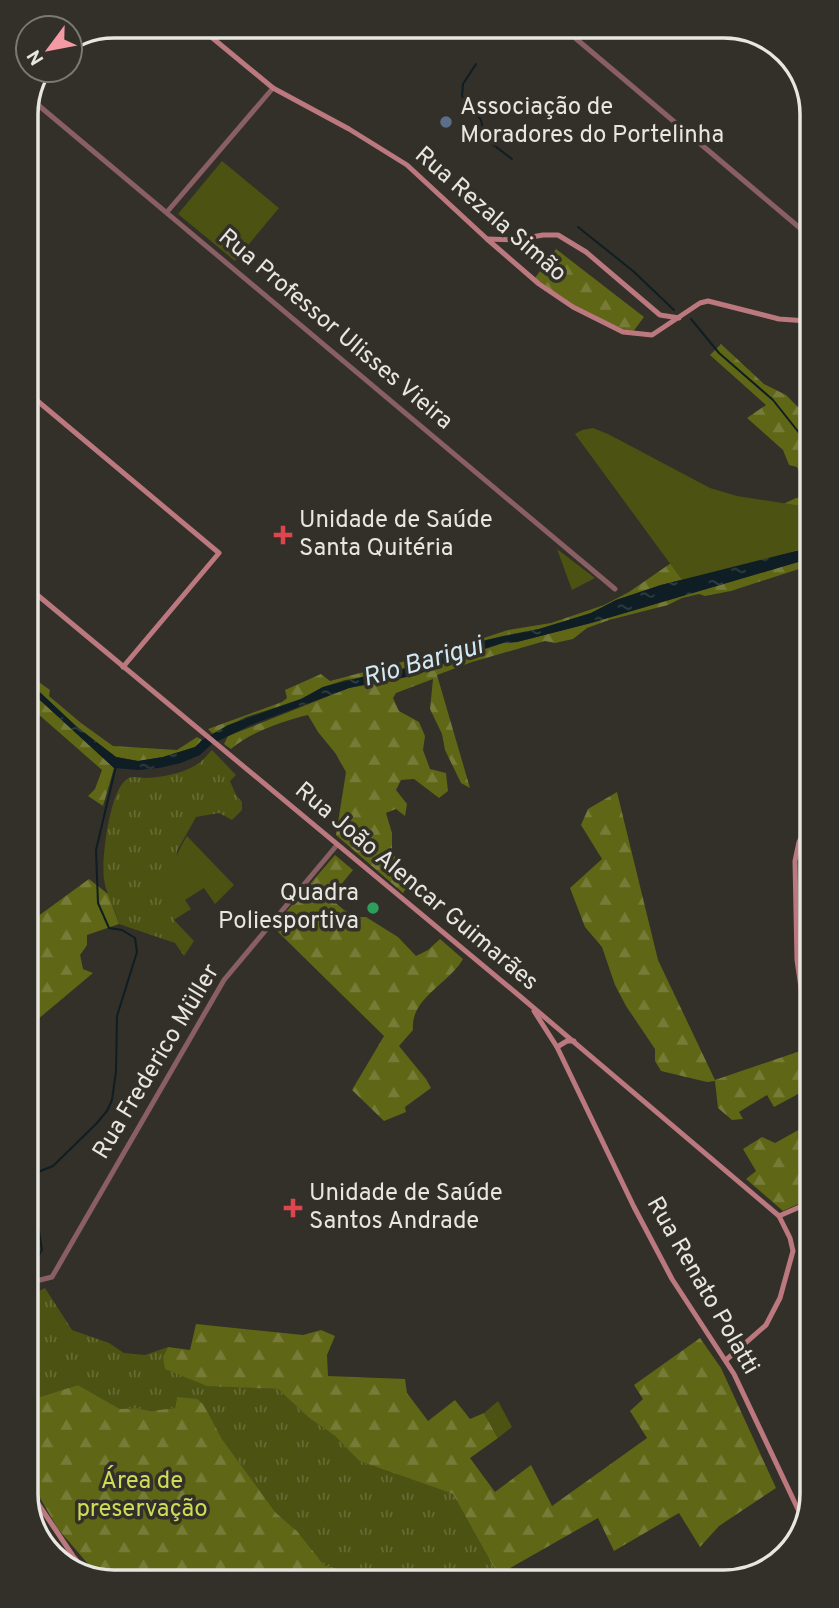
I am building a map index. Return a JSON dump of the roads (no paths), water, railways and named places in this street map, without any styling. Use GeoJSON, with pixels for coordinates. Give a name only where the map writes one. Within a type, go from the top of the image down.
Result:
{"type":"FeatureCollection","features":[{"type":"Feature","properties":{"kind":"main road","name":"Rua Rezala Simão"},"geometry":{"type":"LineString","coordinates":[[213,38],[273,88],[349,129],[407,165],[539,284],[573,307],[623,332],[652,335],[659,332]]}},
{"type":"Feature","properties":{"kind":"main road"},"geometry":{"type":"LineString","coordinates":[[487,239],[514,240],[543,234],[558,235],[573,243],[660,315],[681,318]]}},
{"type":"Feature","properties":{"kind":"main road"},"geometry":{"type":"LineString","coordinates":[[504,253],[505,246],[514,240]]}},
{"type":"Feature","properties":{"kind":"main road"},"geometry":{"type":"LineString","coordinates":[[659,332],[701,303],[708,302],[779,319],[800,320]]}},
{"type":"Feature","properties":{"kind":"main road"},"geometry":{"type":"LineString","coordinates":[[659,332],[662,322],[660,315]]}},
{"type":"Feature","properties":{"kind":"main road"},"geometry":{"type":"LineString","coordinates":[[39,402],[219,553],[123,667]]}},
{"type":"Feature","properties":{"kind":"main road","name":"Rua João Alencar Guimarães"},"geometry":{"type":"LineString","coordinates":[[39,596],[574,1041],[779,1216]]}},
{"type":"Feature","properties":{"kind":"main road"},"geometry":{"type":"LineString","coordinates":[[800,842],[795,867],[797,968],[800,987]]}},
{"type":"Feature","properties":{"kind":"main road","name":"Rua Renato Polatti"},"geometry":{"type":"LineString","coordinates":[[522,998],[544,1024],[557,1047],[672,1279],[726,1360],[798,1511]]}},
{"type":"Feature","properties":{"kind":"main road"},"geometry":{"type":"LineString","coordinates":[[557,1047],[567,1041],[574,1041]]}},
{"type":"Feature","properties":{"kind":"main road"},"geometry":{"type":"LineString","coordinates":[[726,1360],[766,1325],[780,1298],[793,1251],[779,1216],[800,1207]]}},
{"type":"Feature","properties":{"kind":"main road"},"geometry":{"type":"LineString","coordinates":[[40,1506],[75,1559]]}},
{"type":"Feature","properties":{"kind":"street"},"geometry":{"type":"LineString","coordinates":[[576,39],[800,228]]}},
{"type":"Feature","properties":{"kind":"street"},"geometry":{"type":"LineString","coordinates":[[167,212],[273,88]]}},
{"type":"Feature","properties":{"kind":"street","name":"Rua Professor Ulisses Vieira"},"geometry":{"type":"LineString","coordinates":[[39,106],[615,589]]}},
{"type":"Feature","properties":{"kind":"street","name":"Rua Frederico Müller"},"geometry":{"type":"LineString","coordinates":[[38,1280],[52,1277],[228,975],[337,845]]}},
{"type":"Feature","properties":{"kind":"water","name":"Rio Barigui"},"geometry":{"type":"Polygon","coordinates":[[[800,550],[800,561],[591,623],[517,642],[503,643],[463,655],[417,675],[349,688],[251,725],[181,763],[159,768],[114,768],[39,699],[39,691],[77,727],[116,757],[138,761],[163,757],[195,747],[228,725],[301,699],[323,687],[381,672],[394,672],[486,640],[539,629],[591,613],[616,600],[661,585],[800,550]]]}},
{"type":"Feature","properties":{"kind":"waterway"},"geometry":{"type":"LineString","coordinates":[[476,64],[463,84],[462,96],[481,120],[484,133],[491,143],[512,159]]}},
{"type":"Feature","properties":{"kind":"waterway"},"geometry":{"type":"LineString","coordinates":[[578,227],[633,271],[674,310]]}},
{"type":"Feature","properties":{"kind":"waterway"},"geometry":{"type":"LineString","coordinates":[[691,319],[719,353],[773,400],[800,434]]}},
{"type":"Feature","properties":{"kind":"waterway"},"geometry":{"type":"LineString","coordinates":[[38,1172],[53,1166],[96,1124],[112,1100],[116,1071],[117,1016],[137,952],[135,938],[122,930],[109,928],[98,903],[96,850],[116,766]]}},
{"type":"Feature","properties":{"kind":"waterway"},"geometry":{"type":"LineString","coordinates":[[38,1229],[42,1250],[38,1256]]}},
{"type":"Feature","properties":{"kind":"place","name":"Associação de Moradores do Portelinha"},"geometry":{"type":"Point","coordinates":[446,122]}},
{"type":"Feature","properties":{"kind":"place","name":"Unidade de Saúde Santa Quitéria"},"geometry":{"type":"Point","coordinates":[283,535]}},
{"type":"Feature","properties":{"kind":"place","name":"Quadra Poliesportiva"},"geometry":{"type":"Point","coordinates":[373,908]}},
{"type":"Feature","properties":{"kind":"place","name":"Unidade de Saúde Santos Andrade"},"geometry":{"type":"Point","coordinates":[293,1208]}},
{"type":"Feature","properties":{"kind":"park label","name":"Área de preservação"},"geometry":{"type":"Point","coordinates":[142,1496]}}]}
